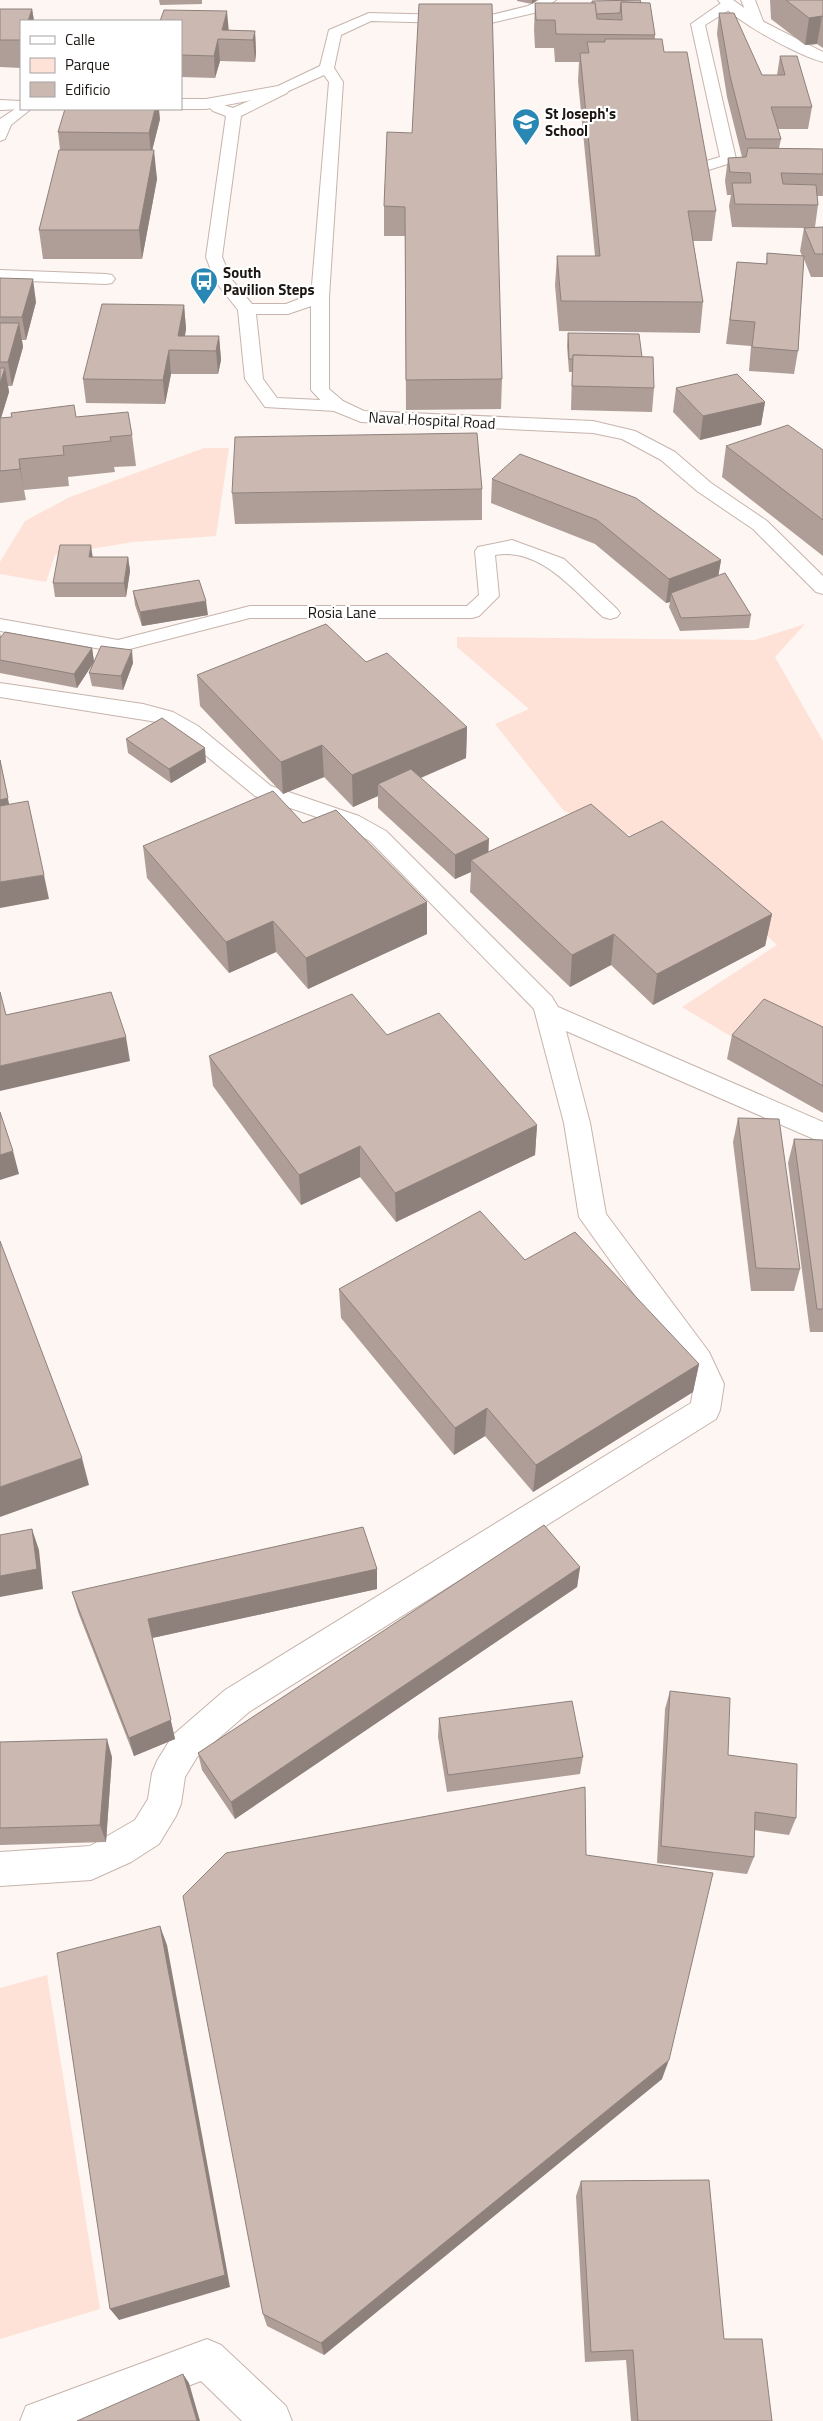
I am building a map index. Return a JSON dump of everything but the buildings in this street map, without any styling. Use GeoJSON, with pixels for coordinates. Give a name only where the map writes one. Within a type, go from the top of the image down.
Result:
{"type":"FeatureCollection","features":[{"type":"Feature","properties":{"kind":"street"},"geometry":{"type":"LineString","coordinates":[[206,104],[234,114],[327,68],[334,33],[369,17],[487,20],[540,6],[549,0]]}},
{"type":"Feature","properties":{"kind":"street"},"geometry":{"type":"LineString","coordinates":[[748,0],[756,21]]}},
{"type":"Feature","properties":{"kind":"street"},"geometry":{"type":"LineString","coordinates":[[702,167],[728,159],[698,24],[727,2],[756,21],[823,58]]}},
{"type":"Feature","properties":{"kind":"street"},"geometry":{"type":"LineString","coordinates":[[497,4],[518,13]]}},
{"type":"Feature","properties":{"kind":"street","name":"Naval Hospital Road"},"geometry":{"type":"LineString","coordinates":[[327,68],[336,82],[320,297],[320,390],[336,405],[361,416],[593,427],[634,437],[668,456],[704,487],[760,525],[823,588]]}},
{"type":"Feature","properties":{"kind":"street"},"geometry":{"type":"LineString","coordinates":[[182,104],[206,104],[282,90]]}},
{"type":"Feature","properties":{"kind":"street"},"geometry":{"type":"LineString","coordinates":[[0,105],[20,105]]}},
{"type":"Feature","properties":{"kind":"street"},"geometry":{"type":"LineString","coordinates":[[0,136],[4,123],[22,110]]}},
{"type":"Feature","properties":{"kind":"street"},"geometry":{"type":"LineString","coordinates":[[234,114],[214,257],[224,281],[247,309],[254,379],[272,403],[336,405]]}},
{"type":"Feature","properties":{"kind":"street"},"geometry":{"type":"LineString","coordinates":[[0,276],[106,279]]}},
{"type":"Feature","properties":{"kind":"street"},"geometry":{"type":"LineString","coordinates":[[247,309],[288,309],[320,297]]}},
{"type":"Feature","properties":{"kind":"street","name":"Rosia Lane"},"geometry":{"type":"LineString","coordinates":[[0,625],[118,646],[250,612],[472,612],[489,596],[484,551],[512,546],[557,563],[610,614]]}},
{"type":"Feature","properties":{"kind":"street"},"geometry":{"type":"LineString","coordinates":[[0,690],[143,711],[165,717],[190,731],[263,792],[368,829],[378,836],[543,1003],[549,1013],[578,1123],[593,1217],[699,1361],[709,1384],[705,1410],[236,1701],[185,1746],[169,1773],[164,1804],[147,1832],[119,1850],[92,1863],[0,1869]]}},
{"type":"Feature","properties":{"kind":"street"},"geometry":{"type":"LineString","coordinates":[[549,1013],[823,1132]]}},
{"type":"Feature","properties":{"kind":"street"},"geometry":{"type":"LineString","coordinates":[[41,2421],[207,2359],[272,2421]]}},
{"type":"Feature","properties":{"kind":"green space"},"geometry":{"type":"Polygon","coordinates":[[[204,448],[229,448],[216,536],[133,542],[55,555],[46,582],[0,574],[0,562],[25,521],[70,497],[204,448]]]}},
{"type":"Feature","properties":{"kind":"green space"},"geometry":{"type":"Polygon","coordinates":[[[805,624],[775,657],[823,741],[823,1045],[732,1037],[682,1007],[777,945],[672,850],[564,811],[495,724],[529,709],[457,647],[457,637],[755,640],[805,624]]]}},
{"type":"Feature","properties":{"kind":"green space"},"geometry":{"type":"Polygon","coordinates":[[[47,1975],[100,2309],[0,2339],[0,1988],[47,1975]]]}},
{"type":"Feature","properties":{"kind":"place","name":"St Joseph's School"},"geometry":{"type":"Point","coordinates":[526,146]}},
{"type":"Feature","properties":{"kind":"place","name":"South Pavilion Steps"},"geometry":{"type":"Point","coordinates":[204,305]}}]}
